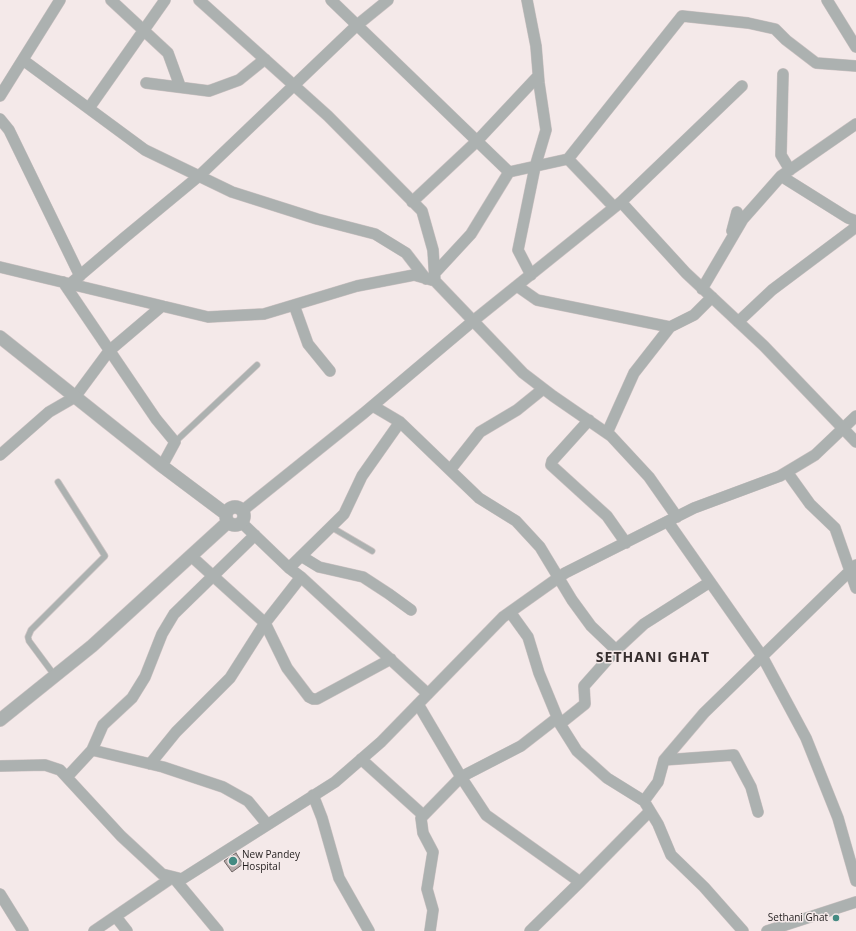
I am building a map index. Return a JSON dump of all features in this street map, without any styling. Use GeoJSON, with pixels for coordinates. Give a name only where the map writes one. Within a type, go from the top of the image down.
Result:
{"type":"FeatureCollection","features":[{"type":"Feature","properties":{"kind":"street"},"geometry":{"type":"LineString","coordinates":[[0,96],[60,0]]}},
{"type":"Feature","properties":{"kind":"street"},"geometry":{"type":"LineString","coordinates":[[111,0],[168,53],[180,86]]}},
{"type":"Feature","properties":{"kind":"street"},"geometry":{"type":"LineString","coordinates":[[89,108],[165,0]]}},
{"type":"Feature","properties":{"kind":"street"},"geometry":{"type":"LineString","coordinates":[[199,0],[328,116],[422,211],[433,250],[432,278]]}},
{"type":"Feature","properties":{"kind":"street"},"geometry":{"type":"LineString","coordinates":[[331,0],[356,26],[509,172]]}},
{"type":"Feature","properties":{"kind":"street"},"geometry":{"type":"LineString","coordinates":[[67,283],[80,276],[200,176],[356,26],[388,0]]}},
{"type":"Feature","properties":{"kind":"street"},"geometry":{"type":"LineString","coordinates":[[527,0],[536,46],[538,76],[546,130],[535,167],[518,250],[531,275]]}},
{"type":"Feature","properties":{"kind":"street"},"geometry":{"type":"LineString","coordinates":[[827,0],[856,48]]}},
{"type":"Feature","properties":{"kind":"street"},"geometry":{"type":"LineString","coordinates":[[432,278],[471,234],[509,172],[568,159],[682,16],[748,23],[775,29],[786,40],[816,63],[856,66]]}},
{"type":"Feature","properties":{"kind":"street"},"geometry":{"type":"LineString","coordinates":[[146,83],[180,86],[209,91],[239,80],[265,59]]}},
{"type":"Feature","properties":{"kind":"street"},"geometry":{"type":"LineString","coordinates":[[23,60],[145,150],[232,192],[317,219],[375,234],[406,252],[523,373],[611,436],[649,477],[672,520],[710,582],[762,656],[806,738],[838,818],[856,881]]}},
{"type":"Feature","properties":{"kind":"street"},"geometry":{"type":"LineString","coordinates":[[783,74],[782,155],[786,173],[848,218],[856,222]]}},
{"type":"Feature","properties":{"kind":"street"},"geometry":{"type":"LineString","coordinates":[[412,202],[477,141],[538,76]]}},
{"type":"Feature","properties":{"kind":"street"},"geometry":{"type":"LineString","coordinates":[[242,516],[473,321],[618,205],[742,86]]}},
{"type":"Feature","properties":{"kind":"street"},"geometry":{"type":"LineString","coordinates":[[0,119],[9,130],[80,276]]}},
{"type":"Feature","properties":{"kind":"street"},"geometry":{"type":"LineString","coordinates":[[702,289],[743,219],[786,173],[856,124]]}},
{"type":"Feature","properties":{"kind":"street"},"geometry":{"type":"LineString","coordinates":[[568,159],[618,205],[702,289],[764,346],[856,442]]}},
{"type":"Feature","properties":{"kind":"street"},"geometry":{"type":"LineString","coordinates":[[728,244],[737,212]]}},
{"type":"Feature","properties":{"kind":"street"},"geometry":{"type":"LineString","coordinates":[[738,322],[772,290],[856,227]]}},
{"type":"Feature","properties":{"kind":"street"},"geometry":{"type":"LineString","coordinates":[[0,267],[208,317],[264,314],[357,286],[414,275],[432,278]]}},
{"type":"Feature","properties":{"kind":"street"},"geometry":{"type":"LineString","coordinates":[[67,283],[109,351],[156,420],[175,442],[162,466]]}},
{"type":"Feature","properties":{"kind":"street"},"geometry":{"type":"LineString","coordinates":[[517,286],[537,300],[670,327]]}},
{"type":"Feature","properties":{"kind":"street"},"geometry":{"type":"LineString","coordinates":[[607,433],[634,374],[670,327],[694,316],[712,297]]}},
{"type":"Feature","properties":{"kind":"street"},"geometry":{"type":"LineString","coordinates":[[294,305],[308,344],[330,371]]}},
{"type":"Feature","properties":{"kind":"street"},"geometry":{"type":"LineString","coordinates":[[0,455],[49,412],[75,397],[109,351],[162,306]]}},
{"type":"Feature","properties":{"kind":"street"},"geometry":{"type":"LineString","coordinates":[[0,337],[227,518]]}},
{"type":"Feature","properties":{"kind":"street"},"geometry":{"type":"LineString","coordinates":[[450,470],[480,432],[517,410],[543,388]]}},
{"type":"Feature","properties":{"kind":"street"},"geometry":{"type":"LineString","coordinates":[[373,406],[400,422],[480,498],[516,521],[540,547],[572,600],[591,626],[616,650]]}},
{"type":"Feature","properties":{"kind":"street"},"geometry":{"type":"LineString","coordinates":[[0,766],[45,765],[60,770],[122,836],[162,874],[182,879],[335,782],[381,742],[503,616],[565,573],[694,508],[780,476],[815,455],[856,416]]}},
{"type":"Feature","properties":{"kind":"street"},"geometry":{"type":"LineString","coordinates":[[589,420],[552,461],[551,465],[607,516],[626,543]]}},
{"type":"Feature","properties":{"kind":"street"},"geometry":{"type":"LineString","coordinates":[[289,568],[344,514],[362,476],[400,422]]}},
{"type":"Feature","properties":{"kind":"street"},"geometry":{"type":"LineString","coordinates":[[787,472],[810,504],[835,528],[853,568],[856,588]]}},
{"type":"Feature","properties":{"kind":"street"},"geometry":{"type":"LineString","coordinates":[[0,720],[92,646],[191,556],[227,518],[229,509],[234,507],[255,535],[289,568],[301,577],[428,694]]}},
{"type":"Feature","properties":{"kind":"street"},"geometry":{"type":"LineString","coordinates":[[67,777],[92,750],[103,725],[132,698],[145,677],[162,634],[174,614],[255,535]]}},
{"type":"Feature","properties":{"kind":"street"},"geometry":{"type":"LineString","coordinates":[[191,556],[265,623],[286,668],[309,697],[317,699],[391,659]]}},
{"type":"Feature","properties":{"kind":"street"},"geometry":{"type":"LineString","coordinates":[[301,556],[318,567],[363,577],[411,610]]}},
{"type":"Feature","properties":{"kind":"street"},"geometry":{"type":"LineString","coordinates":[[644,801],[658,782],[664,760],[704,713],[853,568]]}},
{"type":"Feature","properties":{"kind":"street"},"geometry":{"type":"LineString","coordinates":[[150,764],[176,732],[230,678],[265,623],[301,577]]}},
{"type":"Feature","properties":{"kind":"street"},"geometry":{"type":"LineString","coordinates":[[430,931],[433,910],[427,888],[433,852],[423,833],[421,818],[423,815],[460,777],[521,746],[585,704],[584,686],[616,650],[644,624],[710,582]]}},
{"type":"Feature","properties":{"kind":"street"},"geometry":{"type":"LineString","coordinates":[[510,612],[528,637],[539,673],[558,721],[577,751],[607,778],[644,801],[658,824],[671,854],[704,887],[743,931]]}},
{"type":"Feature","properties":{"kind":"street"},"geometry":{"type":"LineString","coordinates":[[418,704],[460,777],[486,815],[580,882]]}},
{"type":"Feature","properties":{"kind":"street"},"geometry":{"type":"LineString","coordinates":[[92,750],[162,767],[223,787],[248,801],[267,824]]}},
{"type":"Feature","properties":{"kind":"street"},"geometry":{"type":"LineString","coordinates":[[664,760],[734,755],[751,788],[758,812]]}},
{"type":"Feature","properties":{"kind":"street"},"geometry":{"type":"LineString","coordinates":[[361,759],[423,815]]}},
{"type":"Feature","properties":{"kind":"street"},"geometry":{"type":"LineString","coordinates":[[313,795],[322,818],[339,878],[369,931]]}},
{"type":"Feature","properties":{"kind":"street"},"geometry":{"type":"LineString","coordinates":[[530,931],[650,811]]}},
{"type":"Feature","properties":{"kind":"street"},"geometry":{"type":"LineString","coordinates":[[94,931],[173,877]]}},
{"type":"Feature","properties":{"kind":"street"},"geometry":{"type":"LineString","coordinates":[[173,877],[218,931]]}},
{"type":"Feature","properties":{"kind":"street"},"geometry":{"type":"LineString","coordinates":[[0,894],[24,931]]}},
{"type":"Feature","properties":{"kind":"street"},"geometry":{"type":"LineString","coordinates":[[767,931],[856,902]]}},
{"type":"Feature","properties":{"kind":"street"},"geometry":{"type":"LineString","coordinates":[[116,917],[127,931]]}},
{"type":"Feature","properties":{"kind":"lane"},"geometry":{"type":"LineString","coordinates":[[175,442],[257,364]]}},
{"type":"Feature","properties":{"kind":"lane"},"geometry":{"type":"LineString","coordinates":[[55,676],[29,641],[28,637],[31,630],[105,556],[58,482]]}},
{"type":"Feature","properties":{"kind":"lane"},"geometry":{"type":"LineString","coordinates":[[331,527],[372,551]]}},
{"type":"Feature","properties":{"kind":"building"},"geometry":{"type":"Polygon","coordinates":[[[236,853],[243,864],[232,872],[224,861],[236,853]]]}},
{"type":"Feature","properties":{"kind":"place","name":"New Pandey Hospital"},"geometry":{"type":"Point","coordinates":[233,861]}},
{"type":"Feature","properties":{"kind":"place","name":"Sethani Ghat"},"geometry":{"type":"Point","coordinates":[836,918]}},
{"type":"Feature","properties":{"kind":"district","name":"SETHANI GHAT"},"geometry":{"type":"Point","coordinates":[653,658]}}]}
